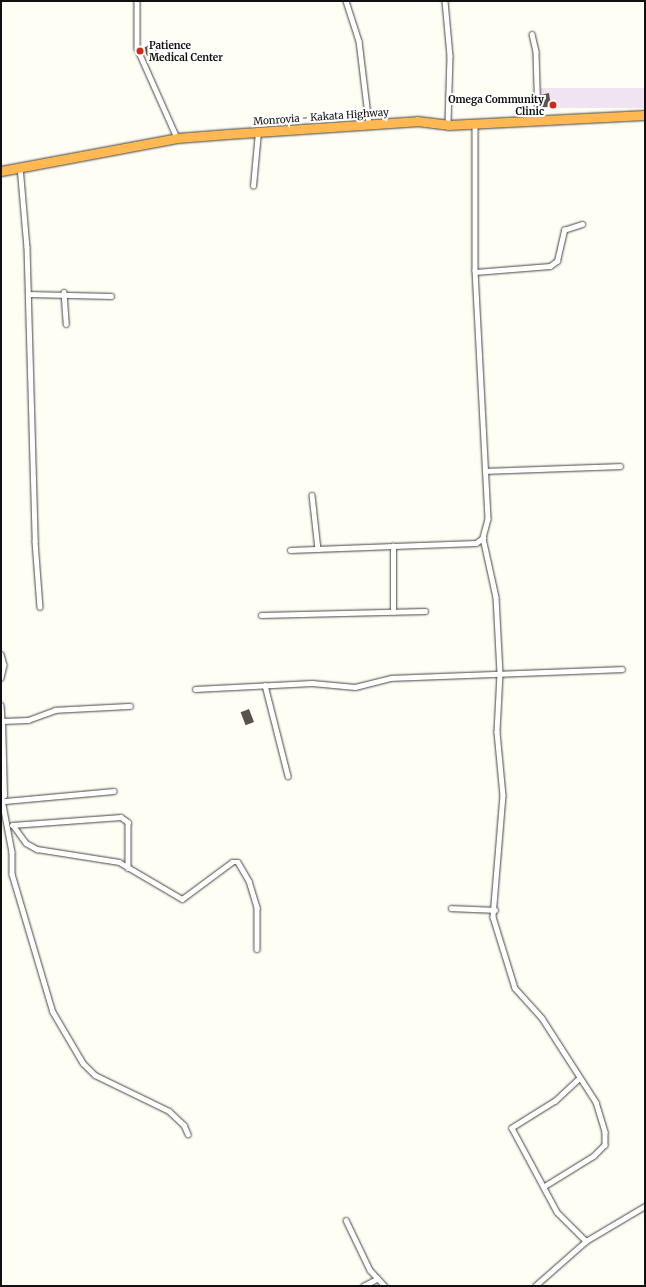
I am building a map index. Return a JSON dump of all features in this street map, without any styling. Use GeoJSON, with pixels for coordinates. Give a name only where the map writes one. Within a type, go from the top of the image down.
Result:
{"type":"FeatureCollection","features":[{"type":"Feature","properties":{"kind":"highway","name":"Monrovia - Kakata Highway"},"geometry":{"type":"LineString","coordinates":[[1,171],[20,166],[176,138],[417,121],[448,125],[645,115]]}},
{"type":"Feature","properties":{"kind":"street"},"geometry":{"type":"LineString","coordinates":[[137,1],[137,48],[176,138]]}},
{"type":"Feature","properties":{"kind":"street"},"geometry":{"type":"LineString","coordinates":[[346,1],[359,41],[369,124]]}},
{"type":"Feature","properties":{"kind":"street"},"geometry":{"type":"LineString","coordinates":[[445,1],[450,56],[448,125]]}},
{"type":"Feature","properties":{"kind":"street"},"geometry":{"type":"LineString","coordinates":[[532,34],[536,52],[538,120]]}},
{"type":"Feature","properties":{"kind":"street"},"geometry":{"type":"LineString","coordinates":[[476,124],[475,272],[488,518],[483,538],[496,597],[500,674],[497,732],[503,795],[495,862],[495,928],[515,988],[542,1018],[580,1078],[604,1124],[605,1145],[594,1156],[544,1187]]}},
{"type":"Feature","properties":{"kind":"street"},"geometry":{"type":"LineString","coordinates":[[253,186],[258,132]]}},
{"type":"Feature","properties":{"kind":"street"},"geometry":{"type":"LineString","coordinates":[[20,166],[28,294],[34,542],[40,607]]}},
{"type":"Feature","properties":{"kind":"street"},"geometry":{"type":"LineString","coordinates":[[475,272],[550,266],[557,261],[564,230],[582,224]]}},
{"type":"Feature","properties":{"kind":"street"},"geometry":{"type":"LineString","coordinates":[[28,294],[64,292],[111,296]]}},
{"type":"Feature","properties":{"kind":"street"},"geometry":{"type":"LineString","coordinates":[[64,292],[66,324]]}},
{"type":"Feature","properties":{"kind":"street"},"geometry":{"type":"LineString","coordinates":[[485,471],[620,466]]}},
{"type":"Feature","properties":{"kind":"street"},"geometry":{"type":"LineString","coordinates":[[312,496],[318,549]]}},
{"type":"Feature","properties":{"kind":"street"},"geometry":{"type":"LineString","coordinates":[[290,550],[476,543],[483,538]]}},
{"type":"Feature","properties":{"kind":"street"},"geometry":{"type":"LineString","coordinates":[[393,546],[393,612]]}},
{"type":"Feature","properties":{"kind":"street"},"geometry":{"type":"LineString","coordinates":[[261,615],[310,617],[425,611]]}},
{"type":"Feature","properties":{"kind":"street"},"geometry":{"type":"LineString","coordinates":[[1,654],[4,665],[1,678]]}},
{"type":"Feature","properties":{"kind":"street"},"geometry":{"type":"LineString","coordinates":[[195,689],[312,683],[355,687],[391,678],[622,670]]}},
{"type":"Feature","properties":{"kind":"street"},"geometry":{"type":"LineString","coordinates":[[265,685],[288,776]]}},
{"type":"Feature","properties":{"kind":"street"},"geometry":{"type":"LineString","coordinates":[[1,705],[3,797],[10,826],[12,874],[52,1012],[83,1063],[95,1075],[169,1111],[184,1125],[188,1134]]}},
{"type":"Feature","properties":{"kind":"street"},"geometry":{"type":"LineString","coordinates":[[2,721],[28,720],[55,710],[130,706]]}},
{"type":"Feature","properties":{"kind":"street"},"geometry":{"type":"LineString","coordinates":[[3,797],[114,790]]}},
{"type":"Feature","properties":{"kind":"street"},"geometry":{"type":"LineString","coordinates":[[10,826],[122,817],[128,822],[128,868]]}},
{"type":"Feature","properties":{"kind":"street"},"geometry":{"type":"LineString","coordinates":[[10,826],[26,844],[36,849],[119,862],[182,899],[232,862],[238,862],[249,881],[257,908],[257,949]]}},
{"type":"Feature","properties":{"kind":"street"},"geometry":{"type":"LineString","coordinates":[[451,908],[495,910]]}},
{"type":"Feature","properties":{"kind":"street"},"geometry":{"type":"LineString","coordinates":[[580,1078],[555,1101],[512,1128],[557,1212],[586,1241]]}},
{"type":"Feature","properties":{"kind":"street"},"geometry":{"type":"LineString","coordinates":[[535,1286],[586,1241],[645,1206]]}},
{"type":"Feature","properties":{"kind":"street"},"geometry":{"type":"LineString","coordinates":[[346,1220],[377,1279],[385,1286]]}},
{"type":"Feature","properties":{"kind":"street"},"geometry":{"type":"LineString","coordinates":[[363,1286],[377,1279]]}},
{"type":"Feature","properties":{"kind":"shaded area"},"geometry":{"type":"Polygon","coordinates":[[[537,88],[645,88],[645,108],[537,108],[537,88]]]}},
{"type":"Feature","properties":{"kind":"building","name":"Patience Medical Center"},"geometry":{"type":"Polygon","coordinates":[[[155,41],[158,52],[147,56],[144,48],[155,41]]]}},
{"type":"Feature","properties":{"kind":"building"},"geometry":{"type":"Polygon","coordinates":[[[549,93],[551,106],[541,108],[541,95],[549,93]]]}},
{"type":"Feature","properties":{"kind":"building"},"geometry":{"type":"Polygon","coordinates":[[[249,709],[254,722],[246,725],[241,712],[249,709]]]}},
{"type":"Feature","properties":{"kind":"place","name":"Patience Medical Center"},"geometry":{"type":"Point","coordinates":[140,51]}},
{"type":"Feature","properties":{"kind":"place","name":"Omega Community Clinic"},"geometry":{"type":"Point","coordinates":[553,105]}}]}
